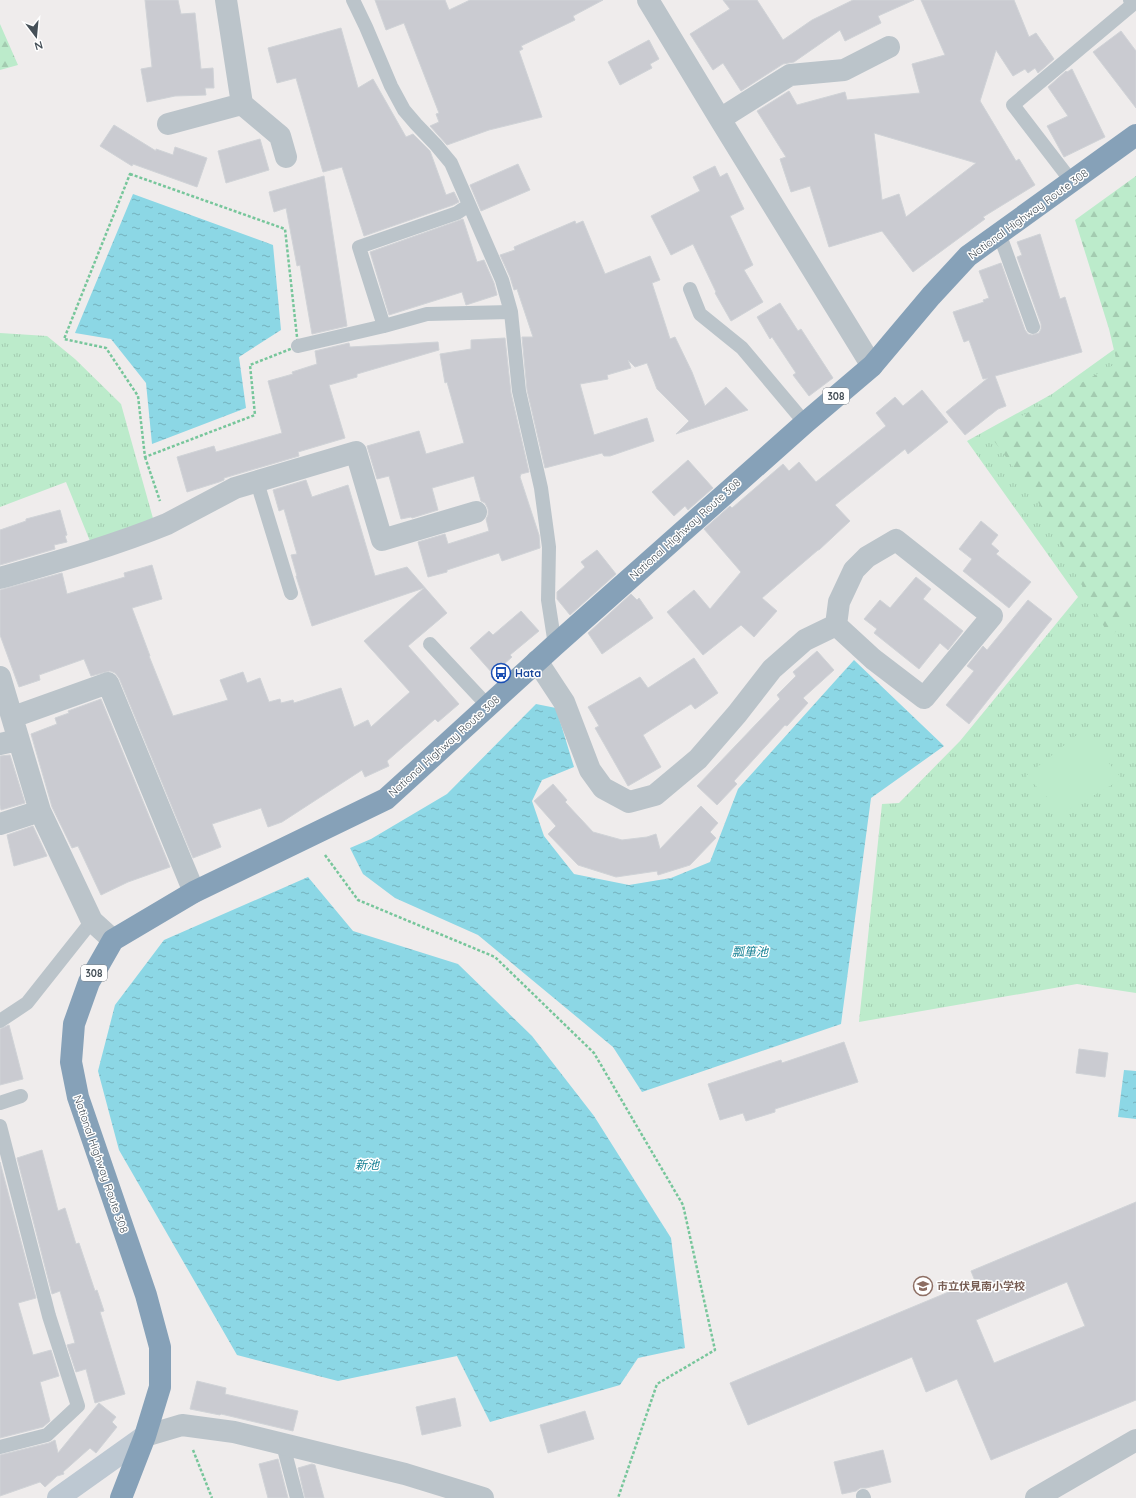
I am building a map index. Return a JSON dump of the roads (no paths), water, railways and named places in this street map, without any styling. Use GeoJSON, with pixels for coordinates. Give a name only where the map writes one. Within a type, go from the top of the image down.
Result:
{"type":"FeatureCollection","features":[{"type":"Feature","properties":{"kind":"highway","name":"National Highway Route 308"},"geometry":{"type":"LineString","coordinates":[[121,1498],[145,1436],[160,1387],[160,1347],[146,1295],[78,1097],[71,1062],[74,1024],[89,982],[113,940],[194,892],[386,799],[537,661],[805,423],[872,366],[931,296],[968,256],[1136,135]]}},
{"type":"Feature","properties":{"kind":"street"},"geometry":{"type":"LineString","coordinates":[[226,0],[242,104],[280,136],[286,157]]}},
{"type":"Feature","properties":{"kind":"street"},"geometry":{"type":"LineString","coordinates":[[648,0],[872,366]]}},
{"type":"Feature","properties":{"kind":"street"},"geometry":{"type":"LineString","coordinates":[[720,119],[790,75],[844,70],[889,47]]}},
{"type":"Feature","properties":{"kind":"street"},"geometry":{"type":"LineString","coordinates":[[168,124],[242,104]]}},
{"type":"Feature","properties":{"kind":"street"},"geometry":{"type":"LineString","coordinates":[[0,578],[94,551],[168,524],[235,488],[356,452],[382,540],[476,512]]}},
{"type":"Feature","properties":{"kind":"street"},"geometry":{"type":"LineString","coordinates":[[896,540],[992,616],[924,698],[873,659],[836,625],[839,602],[854,570],[867,557],[896,540]]}},
{"type":"Feature","properties":{"kind":"street"},"geometry":{"type":"LineString","coordinates":[[537,661],[564,702],[590,770],[603,788],[629,802],[655,796],[698,759],[738,714],[772,669],[805,640],[836,625]]}},
{"type":"Feature","properties":{"kind":"street"},"geometry":{"type":"LineString","coordinates":[[0,677],[13,717],[9,742],[92,921],[113,940]]}},
{"type":"Feature","properties":{"kind":"street"},"geometry":{"type":"LineString","coordinates":[[13,717],[108,683],[194,892]]}},
{"type":"Feature","properties":{"kind":"street"},"geometry":{"type":"LineString","coordinates":[[0,824],[40,811]]}},
{"type":"Feature","properties":{"kind":"street"},"geometry":{"type":"LineString","coordinates":[[58,1498],[145,1436],[182,1425],[234,1432],[405,1474],[457,1494],[482,1498]]}},
{"type":"Feature","properties":{"kind":"street"},"geometry":{"type":"LineString","coordinates":[[1036,1498],[1136,1440]]}},
{"type":"Feature","properties":{"kind":"lane"},"geometry":{"type":"LineString","coordinates":[[353,0],[391,86],[404,110],[451,163],[502,280],[512,312],[519,391],[541,488],[549,547],[548,600],[555,645]]}},
{"type":"Feature","properties":{"kind":"lane"},"geometry":{"type":"LineString","coordinates":[[1072,182],[1013,105],[1132,5],[1130,0]]}},
{"type":"Feature","properties":{"kind":"lane"},"geometry":{"type":"LineString","coordinates":[[384,326],[359,247],[457,213],[469,205]]}},
{"type":"Feature","properties":{"kind":"lane"},"geometry":{"type":"LineString","coordinates":[[999,233],[1033,327]]}},
{"type":"Feature","properties":{"kind":"lane"},"geometry":{"type":"LineString","coordinates":[[690,289],[700,314],[742,348],[805,423]]}},
{"type":"Feature","properties":{"kind":"lane"},"geometry":{"type":"LineString","coordinates":[[298,346],[384,326],[427,314],[512,312]]}},
{"type":"Feature","properties":{"kind":"lane"},"geometry":{"type":"LineString","coordinates":[[257,482],[290,593]]}},
{"type":"Feature","properties":{"kind":"lane"},"geometry":{"type":"LineString","coordinates":[[430,644],[488,706]]}},
{"type":"Feature","properties":{"kind":"lane"},"geometry":{"type":"LineString","coordinates":[[0,1021],[27,1003],[92,921]]}},
{"type":"Feature","properties":{"kind":"lane"},"geometry":{"type":"LineString","coordinates":[[0,1102],[21,1096]]}},
{"type":"Feature","properties":{"kind":"lane"},"geometry":{"type":"LineString","coordinates":[[0,1126],[49,1316],[78,1406],[47,1435],[0,1447]]}},
{"type":"Feature","properties":{"kind":"lane"},"geometry":{"type":"LineString","coordinates":[[283,1445],[297,1498]]}},
{"type":"Feature","properties":{"kind":"water"},"geometry":{"type":"Polygon","coordinates":[[[133,194],[273,245],[281,330],[239,357],[246,408],[152,444],[146,383],[111,339],[75,333],[133,194]]]}},
{"type":"Feature","properties":{"kind":"water","name":"瓢箪池"},"geometry":{"type":"Polygon","coordinates":[[[854,660],[944,746],[871,798],[841,1024],[642,1092],[613,1047],[478,935],[395,898],[363,874],[350,848],[371,839],[447,794],[536,704],[556,708],[574,767],[542,780],[532,801],[544,836],[574,874],[629,885],[671,878],[710,862],[738,789],[854,660]]]}},
{"type":"Feature","properties":{"kind":"water","name":"新池"},"geometry":{"type":"Polygon","coordinates":[[[308,877],[353,931],[458,964],[532,1036],[594,1116],[671,1238],[685,1348],[638,1358],[620,1385],[490,1422],[457,1356],[338,1381],[237,1355],[119,1150],[98,1071],[115,1005],[164,940],[308,877]]]}},
{"type":"Feature","properties":{"kind":"water"},"geometry":{"type":"Polygon","coordinates":[[[1124,1070],[1136,1071],[1136,1119],[1118,1117],[1124,1070]]]}},
{"type":"Feature","properties":{"kind":"place","name":"Hata"},"geometry":{"type":"Point","coordinates":[501,673]}},
{"type":"Feature","properties":{"kind":"place","name":"市立伏見南小学校"},"geometry":{"type":"Point","coordinates":[923,1286]}}]}
